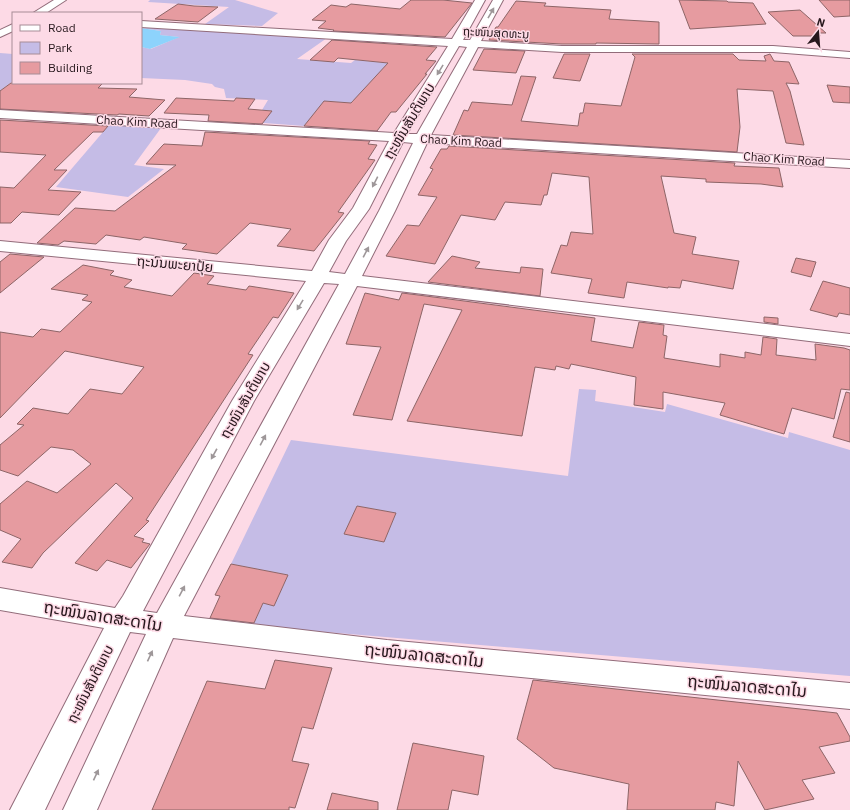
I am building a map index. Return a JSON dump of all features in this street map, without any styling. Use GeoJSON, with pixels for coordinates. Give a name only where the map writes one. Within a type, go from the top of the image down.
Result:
{"type":"FeatureCollection","features":[{"type":"Feature","properties":{"kind":"street"},"geometry":{"type":"LineString","coordinates":[[40,12],[61,0]]}},
{"type":"Feature","properties":{"kind":"street","name":"ຖະໜົນສັນຕິພາບ"},"geometry":{"type":"LineString","coordinates":[[80,810],[164,626],[351,280],[387,211],[422,138],[467,58],[463,44],[480,0]]}},
{"type":"Feature","properties":{"kind":"street","name":"ຖະໜົນສັນຕິພາບ"},"geometry":{"type":"LineString","coordinates":[[27,810],[122,620],[133,604],[243,401],[318,277],[338,240],[361,209],[398,137],[441,68],[463,44],[498,0]]}},
{"type":"Feature","properties":{"kind":"street","name":"ຖະໜົນສຸດທະນູ"},"geometry":{"type":"LineString","coordinates":[[142,24],[562,49],[773,49],[850,55]]}},
{"type":"Feature","properties":{"kind":"street"},"geometry":{"type":"LineString","coordinates":[[0,34],[12,27]]}},
{"type":"Feature","properties":{"kind":"street","name":"Chao Kim Road"},"geometry":{"type":"LineString","coordinates":[[0,114],[850,164]]}},
{"type":"Feature","properties":{"kind":"street","name":"ຖະນົນພະຍາປຸ້ຍ"},"geometry":{"type":"LineString","coordinates":[[0,246],[351,280],[850,340]]}},
{"type":"Feature","properties":{"kind":"street","name":"ຖະໜົນລາດສະດາໄນ"},"geometry":{"type":"LineString","coordinates":[[0,599],[164,626],[387,652],[850,696]]}},
{"type":"Feature","properties":{"kind":"green space"},"geometry":{"type":"Polygon","coordinates":[[[150,0],[235,0],[278,13],[262,26],[205,24],[229,7],[148,2],[150,0]]]}},
{"type":"Feature","properties":{"kind":"green space"},"geometry":{"type":"Polygon","coordinates":[[[142,27],[327,38],[297,59],[351,63],[355,60],[388,63],[364,101],[353,100],[351,103],[326,101],[304,126],[252,122],[272,111],[262,110],[268,100],[226,98],[224,89],[215,87],[212,84],[185,80],[142,78],[142,47],[151,49],[179,37],[160,35],[161,31],[142,27]]]}},
{"type":"Feature","properties":{"kind":"green space"},"geometry":{"type":"Polygon","coordinates":[[[0,53],[12,54],[12,82],[0,91],[0,53]]]}},
{"type":"Feature","properties":{"kind":"green space"},"geometry":{"type":"Polygon","coordinates":[[[109,125],[161,128],[134,165],[164,169],[128,197],[56,187],[109,125]]]}},
{"type":"Feature","properties":{"kind":"green space"},"geometry":{"type":"Polygon","coordinates":[[[579,389],[596,390],[595,401],[665,412],[667,404],[788,438],[789,432],[850,450],[850,676],[253,626],[263,603],[274,606],[288,575],[231,564],[291,440],[568,476],[579,389]],[[357,506],[344,534],[384,542],[396,513],[357,506]]]}},
{"type":"Feature","properties":{"kind":"water"},"geometry":{"type":"Polygon","coordinates":[[[142,28],[161,31],[160,35],[180,37],[150,49],[142,47],[142,28]]]}},
{"type":"Feature","properties":{"kind":"building"},"geometry":{"type":"Polygon","coordinates":[[[411,0],[443,0],[472,3],[445,37],[333,31],[334,30],[318,28],[326,21],[312,20],[331,5],[346,7],[351,4],[400,9],[411,0]]]}},
{"type":"Feature","properties":{"kind":"building"},"geometry":{"type":"Polygon","coordinates":[[[679,0],[753,3],[766,24],[690,29],[679,0]]]}},
{"type":"Feature","properties":{"kind":"building"},"geometry":{"type":"Polygon","coordinates":[[[819,0],[850,0],[850,16],[834,17],[819,0]]]}},
{"type":"Feature","properties":{"kind":"building"},"geometry":{"type":"Polygon","coordinates":[[[516,1],[546,3],[544,6],[611,10],[609,19],[659,22],[659,44],[562,44],[489,40],[496,27],[498,27],[516,1]]]}},
{"type":"Feature","properties":{"kind":"building"},"geometry":{"type":"Polygon","coordinates":[[[178,4],[218,7],[198,22],[155,19],[178,4]]]}},
{"type":"Feature","properties":{"kind":"building"},"geometry":{"type":"Polygon","coordinates":[[[800,10],[826,33],[818,33],[821,36],[793,36],[768,12],[800,10]]]}},
{"type":"Feature","properties":{"kind":"building"},"geometry":{"type":"Polygon","coordinates":[[[332,40],[437,47],[426,60],[436,61],[396,112],[391,112],[377,131],[304,126],[324,101],[351,103],[388,63],[338,58],[334,62],[310,60],[332,40]]]}},
{"type":"Feature","properties":{"kind":"building"},"geometry":{"type":"Polygon","coordinates":[[[484,49],[525,51],[516,73],[473,70],[484,49]]]}},
{"type":"Feature","properties":{"kind":"building"},"geometry":{"type":"Polygon","coordinates":[[[564,54],[590,54],[580,81],[553,78],[564,54]]]}},
{"type":"Feature","properties":{"kind":"building"},"geometry":{"type":"Polygon","coordinates":[[[632,54],[733,54],[739,60],[766,61],[764,56],[770,54],[774,61],[789,62],[799,84],[786,83],[790,91],[804,145],[786,143],[773,91],[737,89],[740,127],[737,152],[453,135],[464,110],[468,111],[472,102],[512,105],[521,76],[536,77],[521,121],[578,126],[580,113],[583,113],[585,103],[621,106],[635,57],[632,54]]]}},
{"type":"Feature","properties":{"kind":"building"},"geometry":{"type":"Polygon","coordinates":[[[11,83],[102,84],[98,88],[137,89],[129,97],[165,100],[149,116],[0,109],[0,91],[11,83]]]}},
{"type":"Feature","properties":{"kind":"building"},"geometry":{"type":"Polygon","coordinates":[[[827,85],[850,87],[850,103],[833,102],[827,85]]]}},
{"type":"Feature","properties":{"kind":"building"},"geometry":{"type":"Polygon","coordinates":[[[176,98],[234,101],[236,98],[255,99],[248,109],[272,111],[262,124],[208,121],[209,115],[164,113],[176,98]]]}},
{"type":"Feature","properties":{"kind":"building"},"geometry":{"type":"Polygon","coordinates":[[[0,120],[108,126],[103,132],[93,132],[54,170],[67,170],[48,190],[81,192],[59,215],[22,212],[11,223],[0,223],[0,187],[14,188],[46,155],[0,152],[0,120]]]}},
{"type":"Feature","properties":{"kind":"building"},"geometry":{"type":"Polygon","coordinates":[[[205,132],[370,141],[368,144],[377,145],[368,159],[375,160],[338,212],[344,213],[314,251],[277,246],[291,229],[250,223],[217,254],[182,249],[187,244],[144,237],[140,240],[106,235],[96,244],[64,241],[58,245],[37,243],[75,208],[115,211],[176,165],[146,164],[164,144],[202,146],[205,132]]]}},
{"type":"Feature","properties":{"kind":"building"},"geometry":{"type":"Polygon","coordinates":[[[449,146],[735,163],[734,166],[779,168],[783,187],[761,184],[706,182],[706,179],[661,176],[674,233],[696,237],[692,254],[739,261],[733,289],[682,280],[680,288],[668,288],[627,282],[624,298],[588,293],[592,279],[551,273],[561,245],[567,246],[571,232],[593,234],[589,177],[552,173],[547,195],[544,195],[541,205],[505,202],[495,220],[461,215],[435,264],[386,256],[407,225],[419,226],[437,197],[418,195],[433,169],[430,168],[441,149],[447,149],[449,146]]]}},
{"type":"Feature","properties":{"kind":"building"},"geometry":{"type":"Polygon","coordinates":[[[10,254],[44,257],[0,293],[0,262],[10,254]]]}},
{"type":"Feature","properties":{"kind":"building"},"geometry":{"type":"Polygon","coordinates":[[[452,256],[480,262],[475,268],[520,273],[521,267],[543,269],[540,296],[428,282],[452,256]]]}},
{"type":"Feature","properties":{"kind":"building"},"geometry":{"type":"Polygon","coordinates":[[[796,258],[816,262],[811,277],[791,272],[796,258]]]}},
{"type":"Feature","properties":{"kind":"building"},"geometry":{"type":"Polygon","coordinates":[[[83,265],[114,271],[110,275],[132,280],[124,287],[172,296],[194,273],[214,276],[207,284],[246,290],[249,286],[294,293],[278,318],[273,317],[248,354],[253,355],[146,520],[149,521],[134,536],[144,539],[142,542],[150,544],[131,568],[107,560],[97,571],[75,563],[133,498],[116,483],[43,553],[32,568],[2,562],[21,539],[0,530],[0,504],[27,481],[57,493],[91,464],[73,450],[51,447],[18,476],[0,470],[0,445],[24,425],[17,424],[33,408],[68,414],[90,389],[122,394],[144,367],[65,351],[0,418],[0,332],[33,337],[41,329],[60,332],[92,302],[82,300],[88,295],[51,289],[83,265]]]}},
{"type":"Feature","properties":{"kind":"building"},"geometry":{"type":"Polygon","coordinates":[[[823,281],[850,288],[850,315],[839,313],[837,317],[810,310],[823,281]]]}},
{"type":"Feature","properties":{"kind":"building"},"geometry":{"type":"Polygon","coordinates":[[[365,293],[399,300],[402,293],[595,318],[591,341],[633,348],[639,322],[664,325],[663,335],[667,336],[664,358],[720,367],[720,354],[745,358],[745,352],[761,355],[763,337],[777,339],[776,355],[816,360],[815,344],[844,348],[850,350],[850,390],[841,389],[834,419],[792,408],[784,434],[720,415],[725,403],[663,392],[663,409],[634,405],[636,377],[571,364],[569,369],[556,366],[555,370],[535,367],[522,436],[407,421],[462,310],[424,304],[392,420],[353,415],[381,347],[346,344],[365,293]]]}},
{"type":"Feature","properties":{"kind":"building"},"geometry":{"type":"Polygon","coordinates":[[[764,317],[778,318],[778,324],[764,322],[764,317]]]}},
{"type":"Feature","properties":{"kind":"building"},"geometry":{"type":"Polygon","coordinates":[[[846,392],[850,393],[850,442],[833,437],[846,392]]]}},
{"type":"Feature","properties":{"kind":"building"},"geometry":{"type":"Polygon","coordinates":[[[357,506],[396,513],[384,542],[344,534],[357,506]]]}},
{"type":"Feature","properties":{"kind":"building"},"geometry":{"type":"Polygon","coordinates":[[[231,564],[288,575],[274,606],[263,603],[254,623],[210,618],[220,596],[215,595],[231,564]]]}},
{"type":"Feature","properties":{"kind":"building"},"geometry":{"type":"Polygon","coordinates":[[[275,660],[332,668],[313,729],[302,727],[292,761],[309,764],[295,808],[289,807],[289,810],[152,810],[207,681],[265,689],[275,660]]]}},
{"type":"Feature","properties":{"kind":"building"},"geometry":{"type":"Polygon","coordinates":[[[533,680],[837,713],[850,737],[850,741],[819,747],[835,773],[802,780],[814,799],[765,810],[738,761],[734,806],[716,802],[715,810],[627,810],[629,784],[554,768],[517,739],[533,680]]]}},
{"type":"Feature","properties":{"kind":"building"},"geometry":{"type":"Polygon","coordinates":[[[413,743],[484,756],[478,795],[452,790],[448,810],[397,810],[413,743]]]}},
{"type":"Feature","properties":{"kind":"building"},"geometry":{"type":"Polygon","coordinates":[[[332,793],[378,802],[378,810],[327,810],[332,793]]]}}]}
